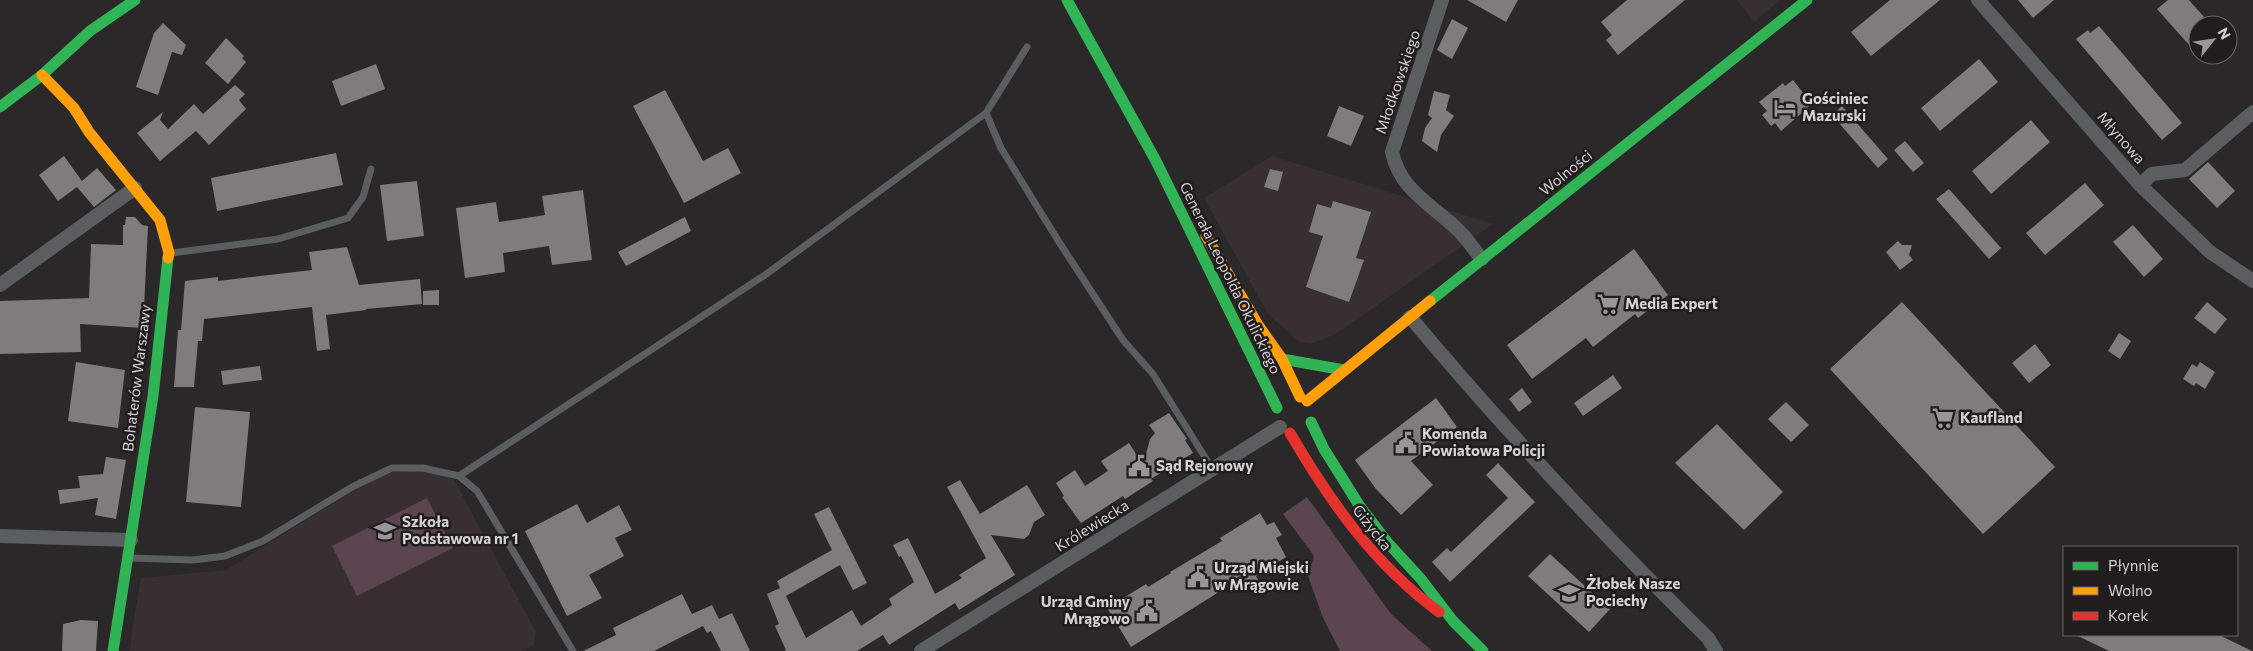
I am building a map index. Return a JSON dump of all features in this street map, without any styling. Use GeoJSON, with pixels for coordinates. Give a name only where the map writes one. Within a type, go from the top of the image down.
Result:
{"type":"FeatureCollection","features":[{"type":"Feature","properties":{"kind":"street","name":"Generała Leopolda Okulickiego"},"geometry":{"type":"LineString","coordinates":[[1067,0],[1156,162],[1291,400]]}},
{"type":"Feature","properties":{"kind":"street","name":"Młodkowskiego"},"geometry":{"type":"LineString","coordinates":[[1442,0],[1392,152],[1396,169],[1416,195],[1458,230],[1482,259]]}},
{"type":"Feature","properties":{"kind":"street","name":"Wolności"},"geometry":{"type":"LineString","coordinates":[[1291,400],[1344,370],[1807,0]]}},
{"type":"Feature","properties":{"kind":"street","name":"Młynowa"},"geometry":{"type":"LineString","coordinates":[[1978,0],[2140,185],[2210,252],[2253,281]]}},
{"type":"Feature","properties":{"kind":"street"},"geometry":{"type":"LineString","coordinates":[[0,107],[42,75],[90,31],[130,1]]}},
{"type":"Feature","properties":{"kind":"street","name":"Bohaterów Warszawy"},"geometry":{"type":"LineString","coordinates":[[42,75],[66,115],[90,132],[160,220],[169,253],[153,396],[113,651]]}},
{"type":"Feature","properties":{"kind":"street"},"geometry":{"type":"LineString","coordinates":[[2140,185],[2152,174],[2185,170],[2253,112]]}},
{"type":"Feature","properties":{"kind":"street","name":"Generała Leopolda Okulickiego"},"geometry":{"type":"LineString","coordinates":[[1156,162],[1208,240],[1258,325],[1282,359],[1291,400]]}},
{"type":"Feature","properties":{"kind":"street"},"geometry":{"type":"LineString","coordinates":[[0,285],[135,188]]}},
{"type":"Feature","properties":{"kind":"street"},"geometry":{"type":"LineString","coordinates":[[1410,317],[1445,359],[1576,504],[1708,638],[1716,651]]}},
{"type":"Feature","properties":{"kind":"street"},"geometry":{"type":"LineString","coordinates":[[1282,359],[1344,370]]}},
{"type":"Feature","properties":{"kind":"street"},"geometry":{"type":"LineString","coordinates":[[1267,435],[1289,435],[1300,432],[1311,422],[1312,411],[1291,400],[1277,421],[1289,435]]}},
{"type":"Feature","properties":{"kind":"street","name":"Giżycka"},"geometry":{"type":"LineString","coordinates":[[1311,422],[1324,449],[1359,505],[1453,621],[1483,651]]}},
{"type":"Feature","properties":{"kind":"street","name":"Królewiecka"},"geometry":{"type":"LineString","coordinates":[[921,651],[1267,435],[1289,435]]}},
{"type":"Feature","properties":{"kind":"street","name":"Giżycka"},"geometry":{"type":"LineString","coordinates":[[1289,435],[1358,538],[1414,595],[1453,621]]}},
{"type":"Feature","properties":{"kind":"street"},"geometry":{"type":"LineString","coordinates":[[0,536],[131,540]]}},
{"type":"Feature","properties":{"kind":"lane"},"geometry":{"type":"LineString","coordinates":[[459,476],[765,275],[986,113],[1027,47]]}},
{"type":"Feature","properties":{"kind":"lane"},"geometry":{"type":"LineString","coordinates":[[986,113],[1001,148],[1059,242],[1123,340],[1153,374],[1213,470]]}},
{"type":"Feature","properties":{"kind":"lane"},"geometry":{"type":"LineString","coordinates":[[169,253],[278,239],[348,218],[363,197],[371,169]]}},
{"type":"Feature","properties":{"kind":"lane"},"geometry":{"type":"LineString","coordinates":[[127,558],[193,560],[225,556],[263,542],[352,487],[392,468],[423,468],[459,476],[477,491],[573,651]]}},
{"type":"Feature","properties":{"kind":"shaded area"},"geometry":{"type":"Polygon","coordinates":[[[1737,0],[1780,0],[1754,22],[1737,0]]]}},
{"type":"Feature","properties":{"kind":"shaded area"},"geometry":{"type":"Polygon","coordinates":[[[1272,156],[1493,224],[1336,334],[1310,344],[1299,342],[1268,314],[1204,198],[1272,156]]]}},
{"type":"Feature","properties":{"kind":"shaded area","name":"Szkoła Podstawowa nr 1"},"geometry":{"type":"Polygon","coordinates":[[[423,471],[453,478],[536,632],[534,645],[521,651],[130,651],[141,578],[226,570],[351,492],[392,472],[423,471]]]}},
{"type":"Feature","properties":{"kind":"shaded area"},"geometry":{"type":"Polygon","coordinates":[[[1307,497],[1391,614],[1432,651],[1340,651],[1323,618],[1308,576],[1314,556],[1283,514],[1307,497]]]}},
{"type":"Feature","properties":{"kind":"shaded area"},"geometry":{"type":"Polygon","coordinates":[[[427,498],[453,548],[357,596],[332,546],[427,498]]]}},
{"type":"Feature","properties":{"kind":"building"},"geometry":{"type":"Polygon","coordinates":[[[1467,0],[1518,0],[1506,22],[1467,0]]]}},
{"type":"Feature","properties":{"kind":"building"},"geometry":{"type":"Polygon","coordinates":[[[1627,0],[1685,0],[1618,55],[1606,40],[1612,35],[1601,22],[1627,0]]]}},
{"type":"Feature","properties":{"kind":"building"},"geometry":{"type":"Polygon","coordinates":[[[1890,0],[1940,0],[1871,56],[1851,32],[1890,0]]]}},
{"type":"Feature","properties":{"kind":"building"},"geometry":{"type":"Polygon","coordinates":[[[2018,0],[2054,0],[2033,18],[2018,0]]]}},
{"type":"Feature","properties":{"kind":"building"},"geometry":{"type":"Polygon","coordinates":[[[2168,0],[2189,0],[2202,15],[2188,15],[2188,44],[2157,9],[2168,0]]]}},
{"type":"Feature","properties":{"kind":"building"},"geometry":{"type":"Polygon","coordinates":[[[1452,19],[1468,28],[1452,59],[1437,50],[1452,19]]]}},
{"type":"Feature","properties":{"kind":"building"},"geometry":{"type":"Polygon","coordinates":[[[163,23],[186,45],[182,55],[172,52],[158,95],[136,87],[154,33],[163,23]]]}},
{"type":"Feature","properties":{"kind":"building"},"geometry":{"type":"Polygon","coordinates":[[[2099,26],[2182,123],[2162,140],[2076,39],[2088,30],[2090,33],[2099,26]]]}},
{"type":"Feature","properties":{"kind":"building"},"geometry":{"type":"Polygon","coordinates":[[[226,38],[244,56],[242,58],[246,62],[228,84],[205,63],[226,38]]]}},
{"type":"Feature","properties":{"kind":"building"},"geometry":{"type":"Polygon","coordinates":[[[1979,59],[1998,82],[1940,131],[1921,108],[1979,59]]]}},
{"type":"Feature","properties":{"kind":"building"},"geometry":{"type":"Polygon","coordinates":[[[376,64],[385,89],[341,106],[332,81],[376,64]]]}},
{"type":"Feature","properties":{"kind":"building","name":"Gościniec Mazurski"},"geometry":{"type":"Polygon","coordinates":[[[1793,80],[1812,104],[1781,131],[1775,123],[1771,126],[1762,115],[1767,111],[1759,102],[1783,83],[1785,86],[1793,80]]]}},
{"type":"Feature","properties":{"kind":"building"},"geometry":{"type":"Polygon","coordinates":[[[235,85],[245,94],[239,100],[246,109],[209,145],[196,131],[160,161],[137,133],[163,112],[160,120],[168,129],[194,104],[203,114],[235,85]]]}},
{"type":"Feature","properties":{"kind":"building"},"geometry":{"type":"Polygon","coordinates":[[[665,90],[703,161],[728,148],[741,173],[684,203],[633,106],[665,90]]]}},
{"type":"Feature","properties":{"kind":"building"},"geometry":{"type":"Polygon","coordinates":[[[1434,91],[1450,95],[1446,110],[1454,116],[1441,135],[1437,152],[1422,141],[1425,128],[1432,118],[1428,115],[1434,91]]]}},
{"type":"Feature","properties":{"kind":"building"},"geometry":{"type":"Polygon","coordinates":[[[1339,106],[1364,116],[1351,146],[1327,136],[1339,106]]]}},
{"type":"Feature","properties":{"kind":"building"},"geometry":{"type":"Polygon","coordinates":[[[1842,106],[1888,159],[1878,168],[1832,115],[1842,106]]]}},
{"type":"Feature","properties":{"kind":"building"},"geometry":{"type":"Polygon","coordinates":[[[2031,120],[2050,142],[1991,194],[1972,171],[2031,120]]]}},
{"type":"Feature","properties":{"kind":"building"},"geometry":{"type":"Polygon","coordinates":[[[1905,141],[1924,163],[1913,172],[1894,150],[1905,141]]]}},
{"type":"Feature","properties":{"kind":"building"},"geometry":{"type":"Polygon","coordinates":[[[336,153],[343,185],[217,211],[211,178],[336,153]]]}},
{"type":"Feature","properties":{"kind":"building"},"geometry":{"type":"Polygon","coordinates":[[[64,156],[82,181],[97,168],[116,190],[94,207],[77,187],[58,201],[39,175],[64,156]]]}},
{"type":"Feature","properties":{"kind":"building"},"geometry":{"type":"Polygon","coordinates":[[[2208,162],[2235,191],[2217,208],[2189,179],[2208,162]]]}},
{"type":"Feature","properties":{"kind":"building"},"geometry":{"type":"Polygon","coordinates":[[[1270,169],[1283,172],[1278,191],[1264,187],[1270,169]]]}},
{"type":"Feature","properties":{"kind":"building"},"geometry":{"type":"Polygon","coordinates":[[[417,181],[424,236],[387,241],[380,185],[417,181]]]}},
{"type":"Feature","properties":{"kind":"building"},"geometry":{"type":"Polygon","coordinates":[[[2085,183],[2104,205],[2045,255],[2026,233],[2085,183]]]}},
{"type":"Feature","properties":{"kind":"building"},"geometry":{"type":"Polygon","coordinates":[[[1949,189],[2001,248],[1989,259],[1936,199],[1949,189]]]}},
{"type":"Feature","properties":{"kind":"building"},"geometry":{"type":"Polygon","coordinates":[[[583,190],[592,260],[552,265],[549,246],[503,253],[505,272],[465,278],[456,208],[496,202],[499,222],[545,215],[542,196],[583,190]]]}},
{"type":"Feature","properties":{"kind":"building"},"geometry":{"type":"Polygon","coordinates":[[[1333,201],[1371,212],[1356,258],[1364,260],[1349,302],[1306,287],[1323,236],[1309,232],[1317,204],[1331,208],[1333,201]]]}},
{"type":"Feature","properties":{"kind":"building"},"geometry":{"type":"Polygon","coordinates":[[[126,217],[135,217],[142,225],[148,226],[143,328],[80,324],[81,352],[0,354],[0,301],[89,298],[91,244],[123,245],[123,225],[125,225],[126,217]]]}},
{"type":"Feature","properties":{"kind":"building"},"geometry":{"type":"Polygon","coordinates":[[[685,217],[691,231],[626,266],[618,252],[685,217]]]}},
{"type":"Feature","properties":{"kind":"building"},"geometry":{"type":"Polygon","coordinates":[[[2133,225],[2163,259],[2144,277],[2113,242],[2133,225]]]}},
{"type":"Feature","properties":{"kind":"building"},"geometry":{"type":"Polygon","coordinates":[[[1898,241],[1902,245],[1912,245],[1909,255],[1913,260],[1900,270],[1886,252],[1898,241]]]}},
{"type":"Feature","properties":{"kind":"building"},"geometry":{"type":"Polygon","coordinates":[[[347,247],[359,285],[420,279],[422,304],[326,315],[330,349],[317,351],[312,307],[204,319],[202,341],[198,341],[194,387],[174,387],[178,330],[181,330],[185,281],[218,277],[218,281],[312,270],[309,252],[347,247]]]}},
{"type":"Feature","properties":{"kind":"building","name":"Media Expert"},"geometry":{"type":"Polygon","coordinates":[[[1634,249],[1668,295],[1638,318],[1635,314],[1593,347],[1586,338],[1532,379],[1507,345],[1634,249]]]}},
{"type":"Feature","properties":{"kind":"building"},"geometry":{"type":"Polygon","coordinates":[[[439,290],[439,305],[423,305],[423,291],[439,290]]]}},
{"type":"Feature","properties":{"kind":"building","name":"Kaufland"},"geometry":{"type":"Polygon","coordinates":[[[1902,302],[2055,467],[1983,534],[1830,369],[1902,302]]]}},
{"type":"Feature","properties":{"kind":"building"},"geometry":{"type":"Polygon","coordinates":[[[2207,302],[2227,319],[2215,334],[2194,318],[2207,302]]]}},
{"type":"Feature","properties":{"kind":"building"},"geometry":{"type":"Polygon","coordinates":[[[2119,333],[2131,341],[2120,359],[2108,351],[2119,333]]]}},
{"type":"Feature","properties":{"kind":"building"},"geometry":{"type":"Polygon","coordinates":[[[2035,344],[2051,365],[2029,383],[2012,363],[2035,344]]]}},
{"type":"Feature","properties":{"kind":"building"},"geometry":{"type":"Polygon","coordinates":[[[76,362],[125,370],[118,428],[68,421],[76,362]]]}},
{"type":"Feature","properties":{"kind":"building"},"geometry":{"type":"Polygon","coordinates":[[[2200,362],[2215,372],[2205,389],[2196,383],[2194,386],[2183,379],[2192,364],[2197,367],[2200,362]]]}},
{"type":"Feature","properties":{"kind":"building"},"geometry":{"type":"Polygon","coordinates":[[[260,366],[262,380],[223,385],[221,371],[260,366]]]}},
{"type":"Feature","properties":{"kind":"building"},"geometry":{"type":"Polygon","coordinates":[[[1613,375],[1622,388],[1583,416],[1574,403],[1613,375]]]}},
{"type":"Feature","properties":{"kind":"building"},"geometry":{"type":"Polygon","coordinates":[[[1522,388],[1532,402],[1519,412],[1509,399],[1522,388]]]}},
{"type":"Feature","properties":{"kind":"building","name":"Komenda Powiatowa Policji"},"geometry":{"type":"Polygon","coordinates":[[[1436,398],[1457,427],[1411,461],[1433,485],[1401,515],[1376,489],[1355,460],[1436,398]]]}},
{"type":"Feature","properties":{"kind":"building"},"geometry":{"type":"Polygon","coordinates":[[[1786,402],[1809,425],[1791,442],[1768,419],[1786,402]]]}},
{"type":"Feature","properties":{"kind":"building"},"geometry":{"type":"Polygon","coordinates":[[[195,407],[250,412],[241,507],[186,502],[195,407]]]}},
{"type":"Feature","properties":{"kind":"building","name":"Sąd Rejonowy"},"geometry":{"type":"Polygon","coordinates":[[[1169,413],[1187,439],[1185,440],[1193,453],[1151,479],[1153,481],[1125,499],[1123,496],[1081,523],[1062,497],[1064,496],[1056,483],[1075,470],[1085,486],[1108,471],[1101,461],[1129,443],[1143,465],[1150,439],[1155,433],[1149,425],[1169,413]]]}},
{"type":"Feature","properties":{"kind":"building"},"geometry":{"type":"Polygon","coordinates":[[[1717,424],[1783,492],[1744,530],[1675,463],[1717,424]]]}},
{"type":"Feature","properties":{"kind":"building"},"geometry":{"type":"Polygon","coordinates":[[[106,457],[126,460],[116,519],[95,515],[98,498],[60,504],[58,490],[80,488],[78,476],[103,474],[106,457]]]}},
{"type":"Feature","properties":{"kind":"building"},"geometry":{"type":"Polygon","coordinates":[[[1498,463],[1535,502],[1450,582],[1432,562],[1447,548],[1451,552],[1508,498],[1486,475],[1498,463]]]}},
{"type":"Feature","properties":{"kind":"building"},"geometry":{"type":"Polygon","coordinates":[[[960,480],[980,514],[1027,485],[1045,515],[1034,522],[1029,535],[1024,539],[991,535],[1015,575],[959,610],[955,603],[889,645],[883,635],[857,651],[784,651],[786,650],[775,626],[779,624],[767,594],[780,588],[777,581],[832,550],[814,514],[829,507],[867,583],[853,590],[840,565],[786,596],[806,638],[852,610],[861,626],[892,605],[889,599],[914,582],[901,556],[899,557],[893,545],[908,538],[935,594],[962,578],[959,575],[986,558],[947,487],[960,480]]]}},
{"type":"Feature","properties":{"kind":"building"},"geometry":{"type":"Polygon","coordinates":[[[577,504],[587,523],[619,505],[632,530],[615,538],[624,556],[589,575],[602,598],[567,616],[525,531],[577,504]]]}},
{"type":"Feature","properties":{"kind":"building"},"geometry":{"type":"Polygon","coordinates":[[[1260,513],[1267,525],[1274,522],[1282,535],[1276,538],[1286,557],[1256,576],[1258,580],[1241,591],[1235,582],[1131,647],[1107,608],[1146,584],[1148,587],[1171,573],[1222,541],[1220,538],[1260,513]]]}},
{"type":"Feature","properties":{"kind":"building"},"geometry":{"type":"Polygon","coordinates":[[[1550,554],[1610,609],[1589,632],[1528,576],[1550,554]]]}},
{"type":"Feature","properties":{"kind":"building"},"geometry":{"type":"Polygon","coordinates":[[[682,594],[692,614],[712,605],[719,619],[732,613],[750,651],[721,651],[711,631],[707,633],[703,626],[654,651],[583,651],[616,635],[613,628],[682,594]]]}},
{"type":"Feature","properties":{"kind":"building"},"geometry":{"type":"Polygon","coordinates":[[[81,620],[98,621],[96,651],[62,651],[63,624],[81,620]]]}},
{"type":"Feature","properties":{"kind":"building"},"geometry":{"type":"Polygon","coordinates":[[[2078,636],[2221,636],[2252,651],[2109,651],[2078,636]]]}},
{"type":"Feature","properties":{"kind":"traffic: fast"},"geometry":{"type":"LineString","coordinates":[[0,107],[42,75],[90,31],[135,0]]}},
{"type":"Feature","properties":{"kind":"traffic: fast"},"geometry":{"type":"LineString","coordinates":[[1067,0],[1156,161],[1277,408]]}},
{"type":"Feature","properties":{"kind":"traffic: fast"},"geometry":{"type":"LineString","coordinates":[[1430,301],[1807,0]]}},
{"type":"Feature","properties":{"kind":"traffic: fast"},"geometry":{"type":"LineString","coordinates":[[113,651],[153,396],[168,258]]}},
{"type":"Feature","properties":{"kind":"traffic: fast"},"geometry":{"type":"LineString","coordinates":[[1282,359],[1344,370]]}},
{"type":"Feature","properties":{"kind":"traffic: fast"},"geometry":{"type":"LineString","coordinates":[[1311,422],[1324,449],[1359,505],[1388,543],[1421,579],[1453,621],[1483,651]]}},
{"type":"Feature","properties":{"kind":"traffic: slow"},"geometry":{"type":"LineString","coordinates":[[42,75],[74,108],[89,132],[160,220],[169,253],[168,258]]}},
{"type":"Feature","properties":{"kind":"traffic: slow"},"geometry":{"type":"LineString","coordinates":[[1206,236],[1258,325],[1282,359],[1300,397]]}},
{"type":"Feature","properties":{"kind":"traffic: slow"},"geometry":{"type":"LineString","coordinates":[[1307,401],[1430,301]]}},
{"type":"Feature","properties":{"kind":"traffic: jam"},"geometry":{"type":"LineString","coordinates":[[1290,433],[1321,484],[1355,530],[1394,573],[1439,612]]}},
{"type":"Feature","properties":{"kind":"place","name":"Gościniec Mazurski"},"geometry":{"type":"Point","coordinates":[1785,108]}},
{"type":"Feature","properties":{"kind":"place","name":"Media Expert"},"geometry":{"type":"Point","coordinates":[1608,304]}},
{"type":"Feature","properties":{"kind":"place","name":"Kaufland"},"geometry":{"type":"Point","coordinates":[1943,418]}},
{"type":"Feature","properties":{"kind":"place","name":"Komenda Powiatowa Policji"},"geometry":{"type":"Point","coordinates":[1406,443]}},
{"type":"Feature","properties":{"kind":"place","name":"Sąd Rejonowy"},"geometry":{"type":"Point","coordinates":[1139,466]}},
{"type":"Feature","properties":{"kind":"place","name":"Szkoła Podstawowa nr 1"},"geometry":{"type":"Point","coordinates":[385,531]}},
{"type":"Feature","properties":{"kind":"place","name":"Urząd Miejski w Mrągowie"},"geometry":{"type":"Point","coordinates":[1198,577]}},
{"type":"Feature","properties":{"kind":"place","name":"Żłobek Nasze Pociechy"},"geometry":{"type":"Point","coordinates":[1569,593]}},
{"type":"Feature","properties":{"kind":"place","name":"Urząd Gminy Mrągowo"},"geometry":{"type":"Point","coordinates":[1147,611]}}]}
